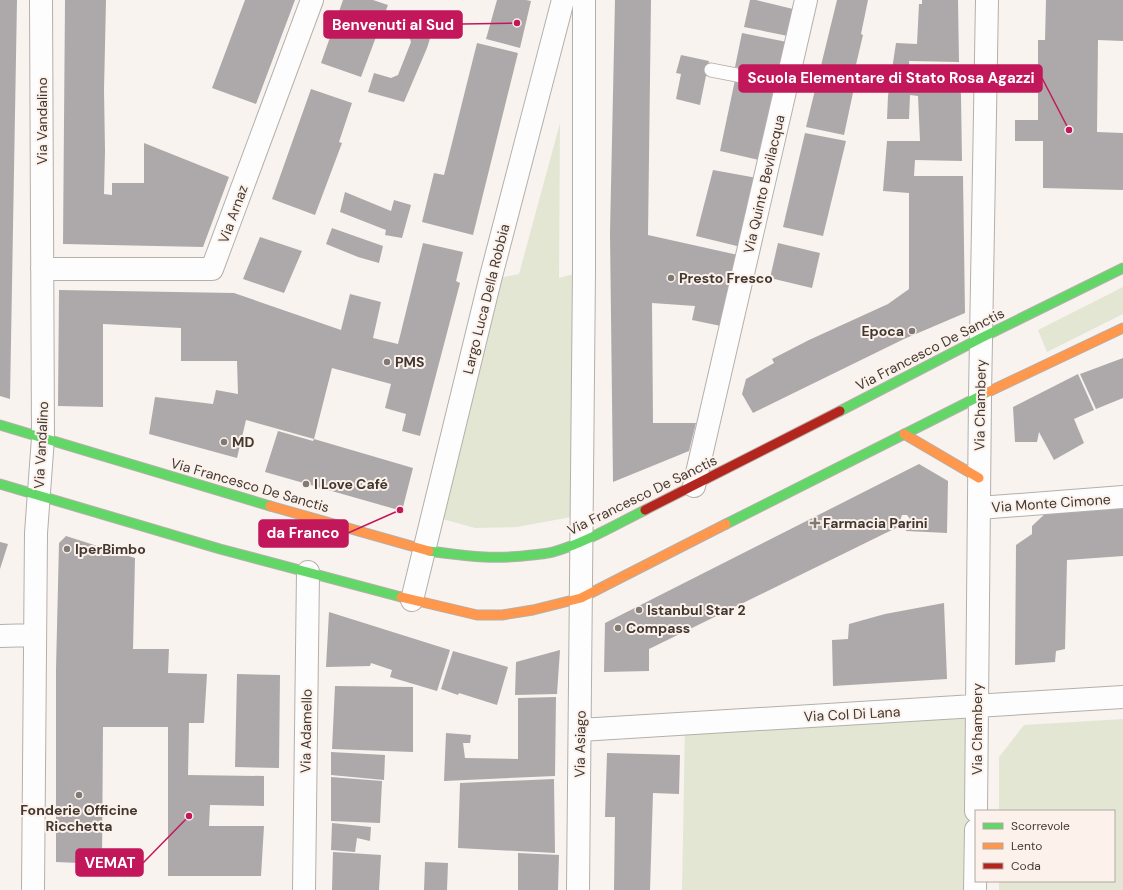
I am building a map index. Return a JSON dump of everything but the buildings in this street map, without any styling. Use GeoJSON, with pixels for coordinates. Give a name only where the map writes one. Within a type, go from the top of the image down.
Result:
{"type":"FeatureCollection","features":[{"type":"Feature","properties":{"kind":"main road","name":"Via Francesco De Sanctis"},"geometry":{"type":"LineString","coordinates":[[0,425],[424,550],[463,556],[496,558],[552,552],[582,542],[981,338],[1123,268]]}},
{"type":"Feature","properties":{"kind":"main road"},"geometry":{"type":"LineString","coordinates":[[0,484],[220,549],[412,600],[477,615],[502,615],[533,610],[581,598],[980,396],[1123,328]]}},
{"type":"Feature","properties":{"kind":"main road"},"geometry":{"type":"LineString","coordinates":[[904,434],[979,478]]}},
{"type":"Feature","properties":{"kind":"street","name":"Via Vandalino"},"geometry":{"type":"LineString","coordinates":[[33,890],[36,533],[43,438],[41,0]]}},
{"type":"Feature","properties":{"kind":"street","name":"Via Arnaz"},"geometry":{"type":"LineString","coordinates":[[42,270],[212,269],[312,0]]}},
{"type":"Feature","properties":{"kind":"street","name":"Largo Luca Della Robbia"},"geometry":{"type":"LineString","coordinates":[[412,600],[490,280],[563,0]]}},
{"type":"Feature","properties":{"kind":"street"},"geometry":{"type":"LineString","coordinates":[[581,598],[584,271],[584,0]]}},
{"type":"Feature","properties":{"kind":"street","name":"Via Quinto Bevilacqua"},"geometry":{"type":"LineString","coordinates":[[694,486],[806,0]]}},
{"type":"Feature","properties":{"kind":"street","name":"Via Chambery"},"geometry":{"type":"LineString","coordinates":[[976,810],[980,396],[988,0]]}},
{"type":"Feature","properties":{"kind":"street","name":"Via Monte Cimone"},"geometry":{"type":"LineString","coordinates":[[979,508],[1123,497]]}},
{"type":"Feature","properties":{"kind":"street","name":"Via Adamello"},"geometry":{"type":"LineString","coordinates":[[304,890],[308,572]]}},
{"type":"Feature","properties":{"kind":"street","name":"Via Asiago"},"geometry":{"type":"LineString","coordinates":[[578,890],[581,598]]}},
{"type":"Feature","properties":{"kind":"street"},"geometry":{"type":"LineString","coordinates":[[0,636],[35,636]]}},
{"type":"Feature","properties":{"kind":"street","name":"Via Col Di Lana"},"geometry":{"type":"LineString","coordinates":[[580,730],[1123,697]]}},
{"type":"Feature","properties":{"kind":"lane"},"geometry":{"type":"LineString","coordinates":[[711,70],[786,85]]}},
{"type":"Feature","properties":{"kind":"green space"},"geometry":{"type":"Polygon","coordinates":[[[560,123],[559,278],[584,271],[582,515],[517,527],[475,528],[432,516],[490,280],[519,274],[560,123]]]}},
{"type":"Feature","properties":{"kind":"green space"},"geometry":{"type":"Polygon","coordinates":[[[1123,287],[1123,314],[1047,352],[1038,330],[1123,287]]]}},
{"type":"Feature","properties":{"kind":"green space"},"geometry":{"type":"Polygon","coordinates":[[[977,707],[975,890],[682,890],[685,724],[977,707]]]}},
{"type":"Feature","properties":{"kind":"green space"},"geometry":{"type":"Polygon","coordinates":[[[1123,719],[1123,890],[999,890],[999,882],[1115,882],[1115,810],[999,810],[999,757],[1024,725],[1123,719]]]}},
{"type":"Feature","properties":{"kind":"traffic: fast"},"geometry":{"type":"LineString","coordinates":[[840,411],[981,338],[1123,268]]}},
{"type":"Feature","properties":{"kind":"traffic: fast"},"geometry":{"type":"LineString","coordinates":[[726,524],[988,392]]}},
{"type":"Feature","properties":{"kind":"traffic: fast"},"geometry":{"type":"LineString","coordinates":[[0,425],[270,506]]}},
{"type":"Feature","properties":{"kind":"traffic: fast"},"geometry":{"type":"LineString","coordinates":[[0,484],[220,549],[401,597]]}},
{"type":"Feature","properties":{"kind":"traffic: fast"},"geometry":{"type":"LineString","coordinates":[[429,551],[468,556],[493,557],[548,553],[588,539],[645,510]]}},
{"type":"Feature","properties":{"kind":"traffic: slow"},"geometry":{"type":"LineString","coordinates":[[988,392],[1123,328]]}},
{"type":"Feature","properties":{"kind":"traffic: slow"},"geometry":{"type":"LineString","coordinates":[[904,434],[979,478]]}},
{"type":"Feature","properties":{"kind":"traffic: slow"},"geometry":{"type":"LineString","coordinates":[[270,506],[429,551]]}},
{"type":"Feature","properties":{"kind":"traffic: slow"},"geometry":{"type":"LineString","coordinates":[[401,597],[477,615],[502,615],[533,610],[581,598],[726,524]]}},
{"type":"Feature","properties":{"kind":"traffic: jam"},"geometry":{"type":"LineString","coordinates":[[645,510],[840,411]]}},
{"type":"Feature","properties":{"kind":"place","name":"Benvenuti al Sud"},"geometry":{"type":"Point","coordinates":[517,23]}},
{"type":"Feature","properties":{"kind":"place","name":"Scuola Elementare di Stato Rosa Agazzi"},"geometry":{"type":"Point","coordinates":[1069,130]}},
{"type":"Feature","properties":{"kind":"place","name":"Presto Fresco"},"geometry":{"type":"Point","coordinates":[671,278]}},
{"type":"Feature","properties":{"kind":"place","name":"Epoca"},"geometry":{"type":"Point","coordinates":[912,331]}},
{"type":"Feature","properties":{"kind":"place","name":"PMS"},"geometry":{"type":"Point","coordinates":[387,362]}},
{"type":"Feature","properties":{"kind":"place","name":"MD"},"geometry":{"type":"Point","coordinates":[224,442]}},
{"type":"Feature","properties":{"kind":"place","name":"I Love Café"},"geometry":{"type":"Point","coordinates":[306,484]}},
{"type":"Feature","properties":{"kind":"place","name":"da Franco"},"geometry":{"type":"Point","coordinates":[400,510]}},
{"type":"Feature","properties":{"kind":"place","name":"Farmacia Parini"},"geometry":{"type":"Point","coordinates":[815,523]}},
{"type":"Feature","properties":{"kind":"place","name":"IperBimbo"},"geometry":{"type":"Point","coordinates":[67,549]}},
{"type":"Feature","properties":{"kind":"place","name":"Istanbul Star 2"},"geometry":{"type":"Point","coordinates":[639,610]}},
{"type":"Feature","properties":{"kind":"place","name":"Compass"},"geometry":{"type":"Point","coordinates":[618,628]}},
{"type":"Feature","properties":{"kind":"place","name":"Fonderie Officine Ricchetta"},"geometry":{"type":"Point","coordinates":[79,795]}},
{"type":"Feature","properties":{"kind":"place","name":"VEMAT"},"geometry":{"type":"Point","coordinates":[189,816]}}]}
